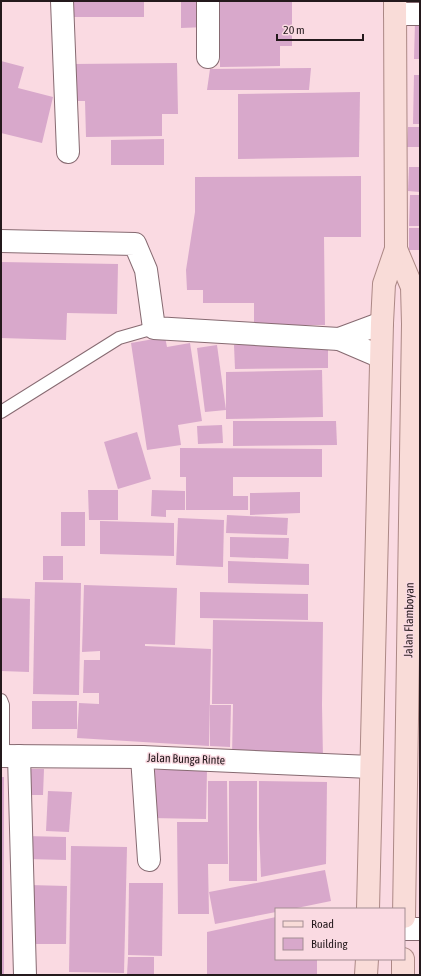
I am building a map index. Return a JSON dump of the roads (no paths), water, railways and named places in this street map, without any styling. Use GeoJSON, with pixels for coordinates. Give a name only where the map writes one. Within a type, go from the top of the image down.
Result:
{"type":"FeatureCollection","features":[{"type":"Feature","properties":{"kind":"main road"},"geometry":{"type":"LineString","coordinates":[[368,908],[382,323],[384,284],[396,249],[395,8]]}},
{"type":"Feature","properties":{"kind":"main road","name":"Jalan Flamboyan"},"geometry":{"type":"LineString","coordinates":[[396,249],[412,287],[417,324],[414,640],[404,908]]}},
{"type":"Feature","properties":{"kind":"main road"},"geometry":{"type":"LineString","coordinates":[[382,323],[417,324]]}},
{"type":"Feature","properties":{"kind":"main road"},"geometry":{"type":"LineString","coordinates":[[381,357],[416,361]]}},
{"type":"Feature","properties":{"kind":"main road"},"geometry":{"type":"LineString","coordinates":[[366,975],[367,960]]}},
{"type":"Feature","properties":{"kind":"main road"},"geometry":{"type":"LineString","coordinates":[[403,960],[403,975]]}},
{"type":"Feature","properties":{"kind":"street"},"geometry":{"type":"LineString","coordinates":[[62,1],[68,152]]}},
{"type":"Feature","properties":{"kind":"street"},"geometry":{"type":"LineString","coordinates":[[208,1],[208,57]]}},
{"type":"Feature","properties":{"kind":"street"},"geometry":{"type":"LineString","coordinates":[[395,8],[420,14]]}},
{"type":"Feature","properties":{"kind":"street"},"geometry":{"type":"LineString","coordinates":[[1,240],[135,244],[146,270],[154,328],[339,339],[381,357]]}},
{"type":"Feature","properties":{"kind":"street"},"geometry":{"type":"LineString","coordinates":[[339,339],[382,323]]}},
{"type":"Feature","properties":{"kind":"street"},"geometry":{"type":"LineString","coordinates":[[8,756],[25,975]]}},
{"type":"Feature","properties":{"kind":"street","name":"Jalan Bunga Rinte"},"geometry":{"type":"LineString","coordinates":[[8,756],[142,757],[371,767]]}},
{"type":"Feature","properties":{"kind":"street"},"geometry":{"type":"LineString","coordinates":[[142,757],[150,860]]}},
{"type":"Feature","properties":{"kind":"street"},"geometry":{"type":"LineString","coordinates":[[405,929],[420,929]]}},
{"type":"Feature","properties":{"kind":"lane"},"geometry":{"type":"LineString","coordinates":[[1,412],[119,338],[154,328]]}},
{"type":"Feature","properties":{"kind":"lane"},"geometry":{"type":"LineString","coordinates":[[1,700],[3,705],[8,756]]}}]}
